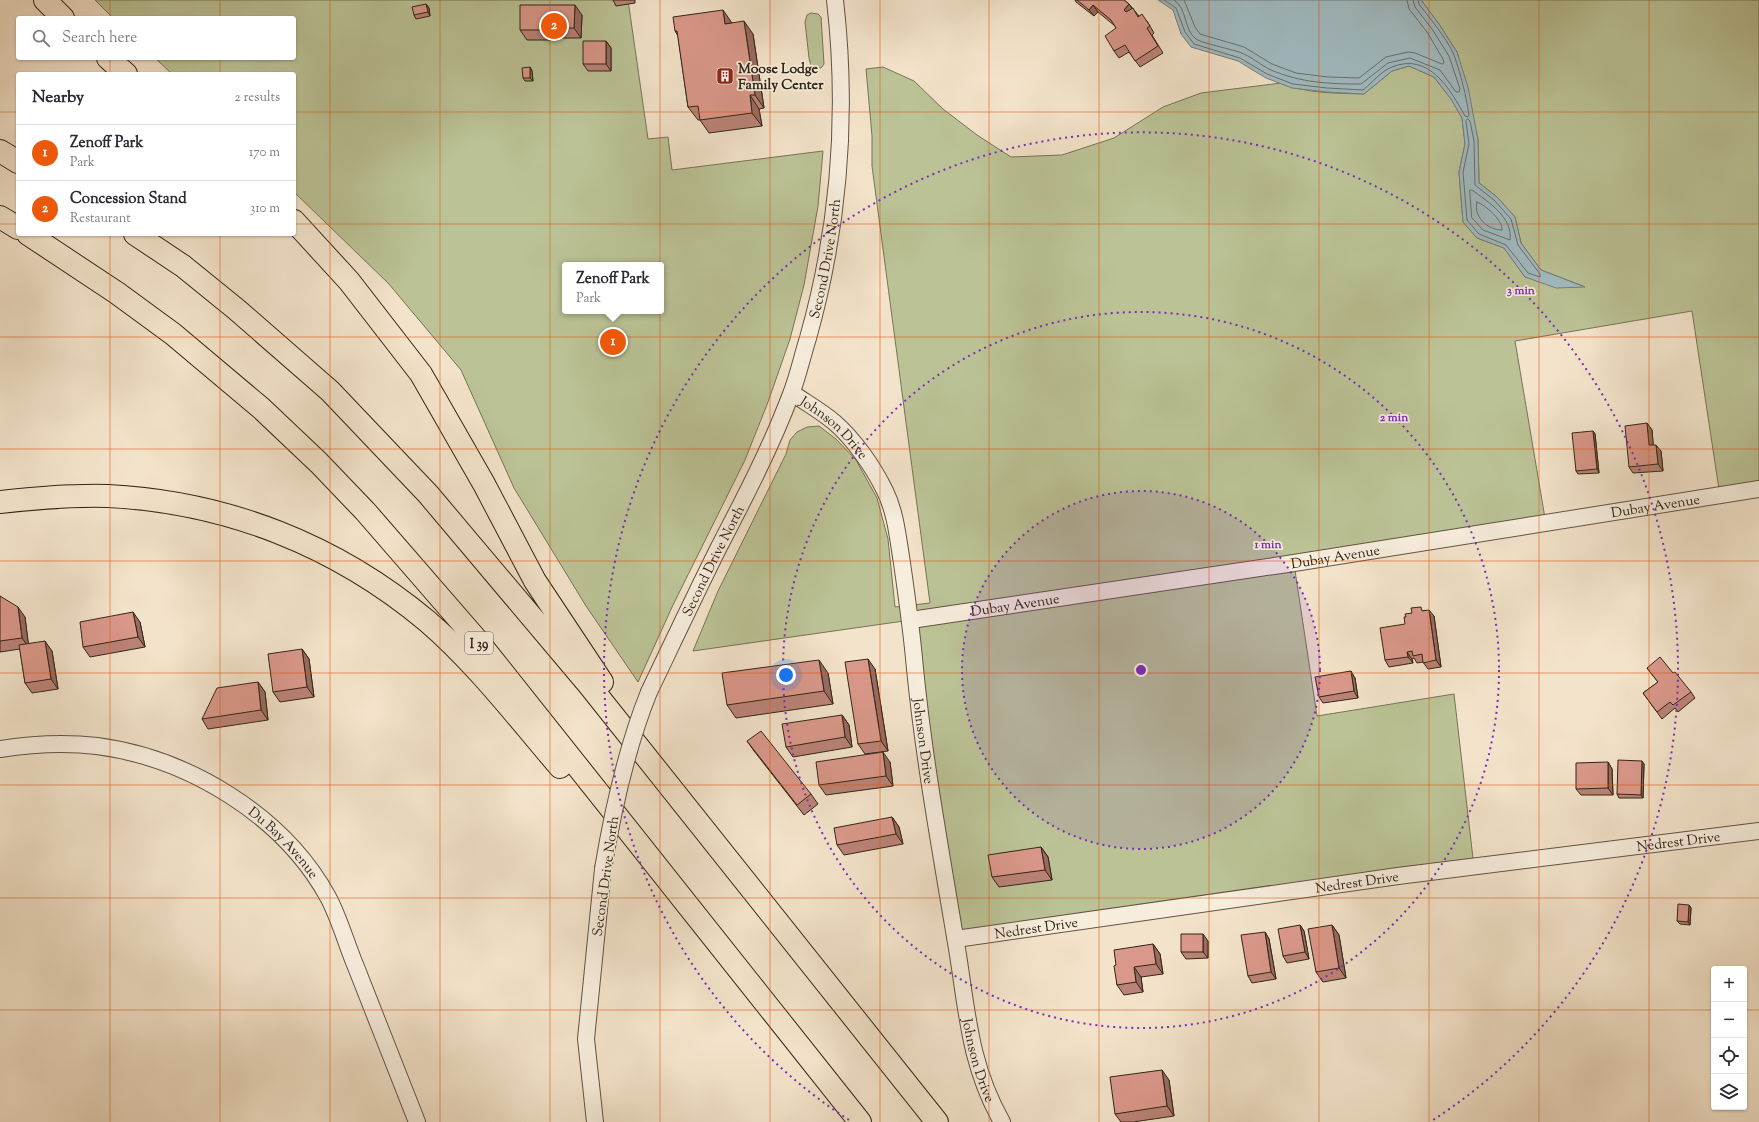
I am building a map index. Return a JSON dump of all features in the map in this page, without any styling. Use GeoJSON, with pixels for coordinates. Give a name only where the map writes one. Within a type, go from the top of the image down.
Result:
{"type":"FeatureCollection","features":[{"type":"Feature","properties":{"kind":"highway"},"geometry":{"type":"LineString","coordinates":[[45,0],[61,16]]}},
{"type":"Feature","properties":{"kind":"highway"},"geometry":{"type":"LineString","coordinates":[[110,60],[124,72]]}},
{"type":"Feature","properties":{"kind":"highway"},"geometry":{"type":"LineString","coordinates":[[0,151],[16,161]]}},
{"type":"Feature","properties":{"kind":"highway"},"geometry":{"type":"LineString","coordinates":[[0,217],[16,227]]}},
{"type":"Feature","properties":{"kind":"highway"},"geometry":{"type":"LineString","coordinates":[[296,223],[349,281],[422,374],[480,477],[534,581],[609,693],[625,732]]}},
{"type":"Feature","properties":{"kind":"highway","name":"I 39"},"geometry":{"type":"LineString","coordinates":[[31,236],[174,334],[261,408],[319,463],[365,511],[468,629],[860,1122]]}},
{"type":"Feature","properties":{"kind":"highway"},"geometry":{"type":"LineString","coordinates":[[138,236],[183,266],[236,308],[330,392],[428,494],[588,685],[937,1122]]}},
{"type":"Feature","properties":{"kind":"highway"},"geometry":{"type":"LineString","coordinates":[[0,502],[73,496],[107,496],[164,501],[195,507],[254,524],[294,539],[333,557],[378,583],[428,622],[470,664],[586,798],[620,819]]}},
{"type":"Feature","properties":{"kind":"street","name":"Second Drive North"},"geometry":{"type":"LineString","coordinates":[[595,1122],[586,1039],[603,869],[608,835],[636,725],[649,692],[762,461],[792,393],[820,287],[834,204],[840,143],[841,76],[835,0]]}},
{"type":"Feature","properties":{"kind":"street","name":"Johnson Drive"},"geometry":{"type":"LineString","coordinates":[[792,393],[834,422],[859,449],[885,491],[896,525],[911,620],[922,734],[937,835],[956,939],[970,1038],[986,1090],[1002,1122]]}},
{"type":"Feature","properties":{"kind":"street","name":"Dubay Avenue"},"geometry":{"type":"LineString","coordinates":[[911,620],[1294,563],[1759,489]]}},
{"type":"Feature","properties":{"kind":"street","name":"Du Bay Avenue"},"geometry":{"type":"LineString","coordinates":[[0,749],[29,745],[63,744],[97,746],[137,754],[170,764],[201,778],[258,816],[283,839],[305,864],[328,898],[417,1122]]}},
{"type":"Feature","properties":{"kind":"street","name":"Nedrest Drive"},"geometry":{"type":"LineString","coordinates":[[956,939],[1398,876],[1759,831]]}},
{"type":"Feature","properties":{"kind":"green space"},"geometry":{"type":"Polygon","coordinates":[[[95,0],[628,0],[648,139],[668,137],[672,170],[823,151],[818,206],[804,285],[790,339],[768,402],[745,460],[673,605],[638,682],[586,606],[514,488],[461,370],[388,283],[296,194],[296,72],[170,72],[157,60],[296,60],[296,16],[111,16],[95,0]]]}},
{"type":"Feature","properties":{"kind":"green space"},"geometry":{"type":"Polygon","coordinates":[[[1421,0],[1759,0],[1759,489],[1720,496],[1692,311],[1515,341],[1546,524],[1294,564],[1317,716],[1454,694],[1474,867],[956,939],[911,620],[693,651],[718,591],[786,454],[790,440],[797,432],[807,427],[819,426],[836,439],[856,460],[877,498],[888,539],[895,607],[930,603],[872,166],[872,136],[866,69],[883,67],[914,81],[943,109],[977,135],[1011,157],[1062,155],[1114,138],[1163,107],[1201,93],[1281,83],[1291,87],[1312,91],[1364,94],[1392,71],[1409,66],[1434,77],[1451,99],[1462,118],[1465,144],[1459,172],[1463,222],[1477,238],[1504,248],[1525,277],[1583,286],[1541,270],[1521,243],[1515,217],[1497,197],[1479,183],[1478,140],[1457,52],[1421,0]]]}},
{"type":"Feature","properties":{"kind":"green space"},"geometry":{"type":"Polygon","coordinates":[[[811,13],[818,14],[821,17],[824,64],[821,68],[811,66],[809,58],[805,22],[807,15],[811,13]]]}},
{"type":"Feature","properties":{"kind":"water"},"geometry":{"type":"Polygon","coordinates":[[[1158,0],[1421,0],[1457,52],[1468,87],[1478,140],[1479,183],[1497,197],[1515,217],[1521,243],[1541,270],[1585,287],[1556,288],[1525,277],[1504,248],[1477,238],[1463,222],[1459,172],[1465,144],[1462,118],[1451,99],[1434,77],[1409,66],[1392,71],[1364,94],[1292,88],[1266,78],[1238,61],[1191,47],[1181,34],[1173,10],[1158,0]]]}},
{"type":"Feature","properties":{"kind":"building"},"geometry":{"type":"Polygon","coordinates":[[[1077,0],[1124,0],[1129,4],[1124,10],[1126,12],[1133,8],[1138,17],[1142,14],[1150,26],[1147,28],[1158,46],[1135,61],[1125,45],[1114,51],[1105,36],[1116,28],[1111,20],[1093,5],[1089,10],[1077,0]]]}},
{"type":"Feature","properties":{"kind":"building"},"geometry":{"type":"Polygon","coordinates":[[[426,4],[428,12],[414,15],[412,7],[426,4]]]}},
{"type":"Feature","properties":{"kind":"building"},"geometry":{"type":"Polygon","coordinates":[[[520,5],[575,5],[574,28],[520,30],[520,5]]]}},
{"type":"Feature","properties":{"kind":"building","name":"Moose Lodge Family Center"},"geometry":{"type":"Polygon","coordinates":[[[723,10],[725,24],[744,21],[755,95],[750,95],[752,113],[700,120],[698,106],[688,107],[677,31],[675,31],[673,17],[723,10]]]}},
{"type":"Feature","properties":{"kind":"building"},"geometry":{"type":"Polygon","coordinates":[[[583,41],[606,41],[606,64],[583,64],[583,41]]]}},
{"type":"Feature","properties":{"kind":"building"},"geometry":{"type":"Polygon","coordinates":[[[530,67],[530,78],[523,78],[522,68],[530,67]]]}},
{"type":"Feature","properties":{"kind":"building"},"geometry":{"type":"Polygon","coordinates":[[[1647,423],[1649,445],[1656,445],[1658,464],[1629,467],[1625,426],[1647,423]]]}},
{"type":"Feature","properties":{"kind":"building"},"geometry":{"type":"Polygon","coordinates":[[[1593,431],[1597,469],[1576,471],[1572,433],[1593,431]]]}},
{"type":"Feature","properties":{"kind":"building"},"geometry":{"type":"Polygon","coordinates":[[[0,596],[18,607],[22,638],[0,641],[0,596]]]}},
{"type":"Feature","properties":{"kind":"building"},"geometry":{"type":"Polygon","coordinates":[[[1421,607],[1422,611],[1429,610],[1436,660],[1423,663],[1422,654],[1413,656],[1412,651],[1407,652],[1408,657],[1385,660],[1380,628],[1405,624],[1405,614],[1412,613],[1411,608],[1421,607]]]}},
{"type":"Feature","properties":{"kind":"building"},"geometry":{"type":"Polygon","coordinates":[[[133,612],[138,637],[83,647],[80,622],[133,612]]]}},
{"type":"Feature","properties":{"kind":"building"},"geometry":{"type":"Polygon","coordinates":[[[45,641],[51,679],[25,683],[19,645],[45,641]]]}},
{"type":"Feature","properties":{"kind":"building"},"geometry":{"type":"Polygon","coordinates":[[[302,649],[307,687],[273,692],[268,654],[302,649]]]}},
{"type":"Feature","properties":{"kind":"building"},"geometry":{"type":"Polygon","coordinates":[[[1660,657],[1673,673],[1675,672],[1691,692],[1673,705],[1670,702],[1657,712],[1643,693],[1658,682],[1647,668],[1660,657]]]}},
{"type":"Feature","properties":{"kind":"building"},"geometry":{"type":"Polygon","coordinates":[[[868,659],[881,741],[858,744],[845,662],[868,659]]]}},
{"type":"Feature","properties":{"kind":"building"},"geometry":{"type":"Polygon","coordinates":[[[819,660],[824,691],[727,705],[722,673],[819,660]]]}},
{"type":"Feature","properties":{"kind":"building"},"geometry":{"type":"Polygon","coordinates":[[[1351,671],[1354,691],[1319,697],[1315,677],[1351,671]]]}},
{"type":"Feature","properties":{"kind":"building"},"geometry":{"type":"Polygon","coordinates":[[[258,682],[261,710],[202,719],[217,688],[258,682]]]}},
{"type":"Feature","properties":{"kind":"building"},"geometry":{"type":"Polygon","coordinates":[[[842,715],[845,737],[786,747],[782,724],[842,715]]]}},
{"type":"Feature","properties":{"kind":"building"},"geometry":{"type":"Polygon","coordinates":[[[761,731],[811,794],[797,805],[747,741],[761,731]]]}},
{"type":"Feature","properties":{"kind":"building"},"geometry":{"type":"Polygon","coordinates":[[[883,752],[886,776],[819,785],[816,762],[883,752]]]}},
{"type":"Feature","properties":{"kind":"building"},"geometry":{"type":"Polygon","coordinates":[[[1618,760],[1642,761],[1641,795],[1617,794],[1618,760]]]}},
{"type":"Feature","properties":{"kind":"building"},"geometry":{"type":"Polygon","coordinates":[[[1608,762],[1608,788],[1576,789],[1576,763],[1608,762]]]}},
{"type":"Feature","properties":{"kind":"building"},"geometry":{"type":"Polygon","coordinates":[[[892,817],[896,834],[837,845],[834,828],[892,817]]]}},
{"type":"Feature","properties":{"kind":"building"},"geometry":{"type":"Polygon","coordinates":[[[1041,847],[1045,870],[992,877],[988,855],[1041,847]]]}},
{"type":"Feature","properties":{"kind":"building"},"geometry":{"type":"Polygon","coordinates":[[[1678,904],[1689,905],[1688,922],[1677,921],[1678,904]]]}},
{"type":"Feature","properties":{"kind":"building"},"geometry":{"type":"Polygon","coordinates":[[[1300,925],[1305,952],[1283,956],[1278,929],[1300,925]]]}},
{"type":"Feature","properties":{"kind":"building"},"geometry":{"type":"Polygon","coordinates":[[[1332,925],[1339,968],[1316,972],[1308,929],[1332,925]]]}},
{"type":"Feature","properties":{"kind":"building"},"geometry":{"type":"Polygon","coordinates":[[[1265,932],[1271,972],[1248,976],[1241,935],[1265,932]]]}},
{"type":"Feature","properties":{"kind":"building"},"geometry":{"type":"Polygon","coordinates":[[[1181,934],[1203,934],[1203,952],[1181,952],[1181,934]]]}},
{"type":"Feature","properties":{"kind":"building"},"geometry":{"type":"Polygon","coordinates":[[[1153,944],[1156,964],[1134,967],[1136,982],[1117,985],[1114,966],[1116,965],[1114,950],[1153,944]]]}},
{"type":"Feature","properties":{"kind":"building"},"geometry":{"type":"Polygon","coordinates":[[[1162,1070],[1167,1106],[1115,1114],[1110,1077],[1162,1070]]]}},
{"type":"Feature","properties":{"kind":"place","name":"Concession Stand"},"geometry":{"type":"Point","coordinates":[554,26]}},
{"type":"Feature","properties":{"kind":"place","name":"Moose Lodge Family Center"},"geometry":{"type":"Point","coordinates":[725,76]}},
{"type":"Feature","properties":{"kind":"place","name":"Zenoff Park"},"geometry":{"type":"Point","coordinates":[613,342]}}]}
